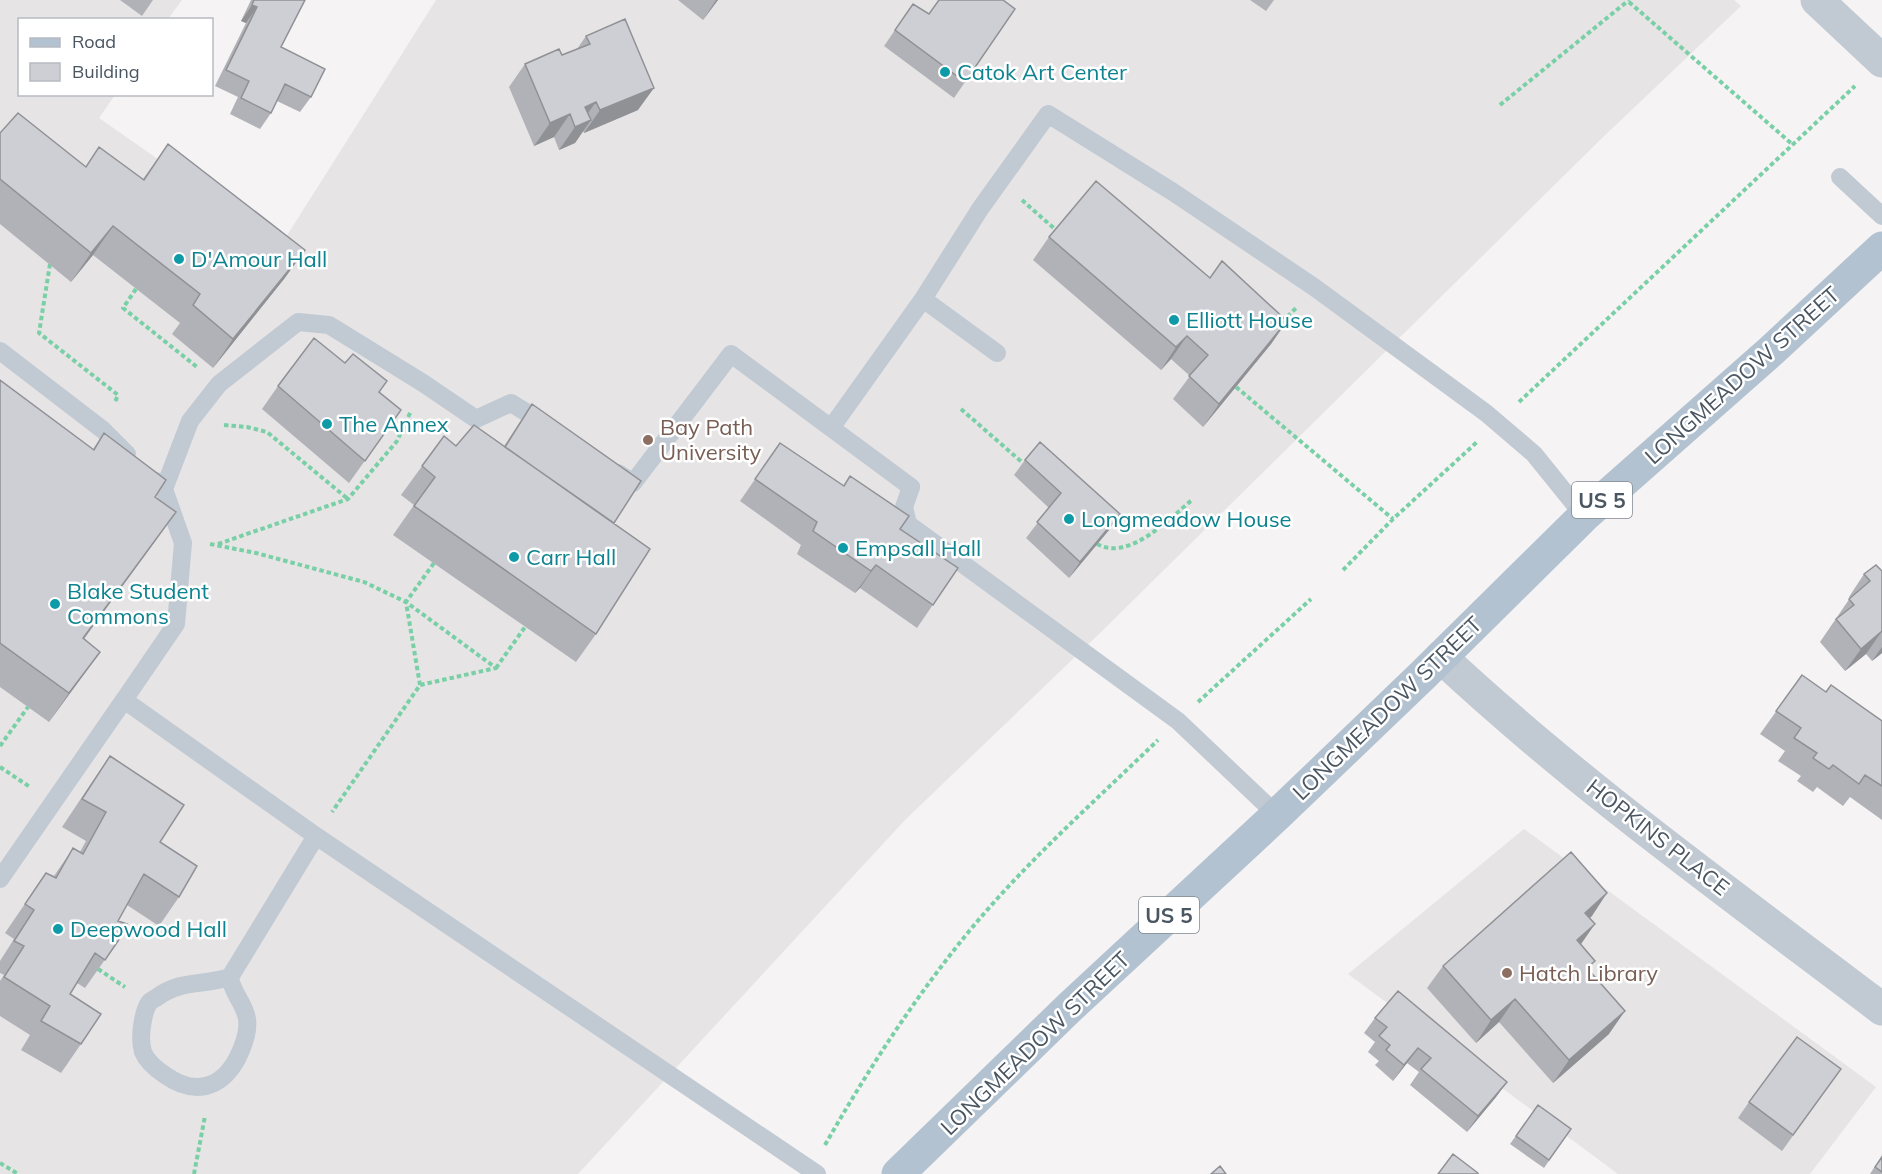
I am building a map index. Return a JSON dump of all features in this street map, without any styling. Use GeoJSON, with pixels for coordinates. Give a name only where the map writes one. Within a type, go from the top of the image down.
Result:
{"type":"FeatureCollection","features":[{"type":"Feature","properties":{"kind":"main road","name":"LONGMEADOW STREET"},"geometry":{"type":"LineString","coordinates":[[898,1174],[1071,1006],[1277,815],[1584,516],[1771,351],[1882,248]]}},
{"type":"Feature","properties":{"kind":"street"},"geometry":{"type":"LineString","coordinates":[[1817,0],[1872,71]]}},
{"type":"Feature","properties":{"kind":"street","name":"HOPKINS PLACE"},"geometry":{"type":"LineString","coordinates":[[1441,657],[1502,714],[1681,856],[1882,1009]]}},
{"type":"Feature","properties":{"kind":"lane"},"geometry":{"type":"LineString","coordinates":[[831,428],[923,299],[1000,181],[1048,114],[1173,192],[1314,287],[1486,413],[1534,454],[1584,516]]}},
{"type":"Feature","properties":{"kind":"lane"},"geometry":{"type":"LineString","coordinates":[[1840,177],[1882,216]]}},
{"type":"Feature","properties":{"kind":"lane"},"geometry":{"type":"LineString","coordinates":[[923,299],[997,353]]}},
{"type":"Feature","properties":{"kind":"lane"},"geometry":{"type":"LineString","coordinates":[[164,489],[190,421],[219,384],[298,322],[329,325],[476,419],[512,403],[560,435]]}},
{"type":"Feature","properties":{"kind":"lane"},"geometry":{"type":"LineString","coordinates":[[0,351],[103,430],[164,489],[183,543],[176,624],[0,879]]}},
{"type":"Feature","properties":{"kind":"lane"},"geometry":{"type":"LineString","coordinates":[[606,465],[633,483],[731,354],[911,487],[904,507],[908,524],[1178,721],[1277,815]]}},
{"type":"Feature","properties":{"kind":"lane"},"geometry":{"type":"LineString","coordinates":[[124,700],[316,836],[817,1174]]}},
{"type":"Feature","properties":{"kind":"lane"},"geometry":{"type":"LineString","coordinates":[[230,977],[186,983],[171,988],[149,1003],[143,1021],[142,1046],[149,1062],[179,1084],[195,1087],[210,1085],[220,1080],[235,1062],[242,1049],[247,1019],[231,988],[230,977],[316,836]]}},
{"type":"Feature","properties":{"kind":"path"},"geometry":{"type":"LineString","coordinates":[[1500,105],[1629,1],[1792,144]]}},
{"type":"Feature","properties":{"kind":"path"},"geometry":{"type":"LineString","coordinates":[[1517,405],[1872,71]]}},
{"type":"Feature","properties":{"kind":"path"},"geometry":{"type":"LineString","coordinates":[[1000,181],[1058,231]]}},
{"type":"Feature","properties":{"kind":"path"},"geometry":{"type":"LineString","coordinates":[[50,264],[39,333],[118,394],[103,430]]}},
{"type":"Feature","properties":{"kind":"path"},"geometry":{"type":"LineString","coordinates":[[1275,331],[1314,287]]}},
{"type":"Feature","properties":{"kind":"path"},"geometry":{"type":"LineString","coordinates":[[136,289],[123,308],[219,384]]}},
{"type":"Feature","properties":{"kind":"path"},"geometry":{"type":"LineString","coordinates":[[217,544],[348,499],[397,441],[423,383]]}},
{"type":"Feature","properties":{"kind":"path"},"geometry":{"type":"LineString","coordinates":[[1236,387],[1393,519]]}},
{"type":"Feature","properties":{"kind":"path"},"geometry":{"type":"LineString","coordinates":[[961,409],[1024,464]]}},
{"type":"Feature","properties":{"kind":"path"},"geometry":{"type":"LineString","coordinates":[[190,421],[247,427],[267,432],[348,499]]}},
{"type":"Feature","properties":{"kind":"path"},"geometry":{"type":"LineString","coordinates":[[1343,570],[1393,519],[1479,440]]}},
{"type":"Feature","properties":{"kind":"path"},"geometry":{"type":"LineString","coordinates":[[1097,544],[1105,549],[1117,548],[1144,539],[1192,500]]}},
{"type":"Feature","properties":{"kind":"path"},"geometry":{"type":"LineString","coordinates":[[183,543],[217,544],[364,582],[406,602],[496,668]]}},
{"type":"Feature","properties":{"kind":"path"},"geometry":{"type":"LineString","coordinates":[[420,685],[406,602],[434,563]]}},
{"type":"Feature","properties":{"kind":"path"},"geometry":{"type":"LineString","coordinates":[[1191,709],[1311,598]]}},
{"type":"Feature","properties":{"kind":"path"},"geometry":{"type":"LineString","coordinates":[[316,836],[420,685],[496,668],[525,627]]}},
{"type":"Feature","properties":{"kind":"path"},"geometry":{"type":"LineString","coordinates":[[0,746],[28,707]]}},
{"type":"Feature","properties":{"kind":"path"},"geometry":{"type":"LineString","coordinates":[[820,1153],[856,1090],[902,1020],[959,943],[1020,874],[1165,734]]}},
{"type":"Feature","properties":{"kind":"path"},"geometry":{"type":"LineString","coordinates":[[194,1174],[210,1085]]}},
{"type":"Feature","properties":{"kind":"path"},"geometry":{"type":"LineString","coordinates":[[0,1163],[18,1174]]}},
{"type":"Feature","properties":{"kind":"shaded area","name":"Bay Path University"},"geometry":{"type":"Polygon","coordinates":[[[0,0],[182,0],[169,18],[18,18],[18,96],[114,96],[99,118],[281,245],[436,0],[1734,0],[1741,6],[1600,140],[1099,634],[905,820],[578,1174],[0,1174],[0,0]]]}},
{"type":"Feature","properties":{"kind":"shaded area"},"geometry":{"type":"Polygon","coordinates":[[[1524,829],[1876,1087],[1810,1174],[1618,1174],[1348,974],[1524,829]]]}},
{"type":"Feature","properties":{"kind":"building"},"geometry":{"type":"Polygon","coordinates":[[[254,0],[305,0],[281,47],[325,69],[311,97],[285,84],[271,113],[241,98],[249,81],[226,70],[257,7],[252,5],[254,0]]]}},
{"type":"Feature","properties":{"kind":"building","name":"Catok Art Center"},"geometry":{"type":"Polygon","coordinates":[[[939,0],[1003,0],[1015,9],[965,82],[895,30],[913,4],[929,14],[939,0]]]}},
{"type":"Feature","properties":{"kind":"building"},"geometry":{"type":"Polygon","coordinates":[[[625,19],[654,88],[600,110],[596,102],[585,107],[591,120],[575,127],[570,114],[550,123],[525,64],[559,49],[562,55],[590,44],[586,36],[625,19]]]}},
{"type":"Feature","properties":{"kind":"building"},"geometry":{"type":"Polygon","coordinates":[[[18,113],[86,167],[99,147],[144,180],[168,144],[305,250],[233,339],[193,305],[200,294],[113,226],[91,253],[0,179],[0,133],[18,113]]]}},
{"type":"Feature","properties":{"kind":"building","name":"Elliott House"},"geometry":{"type":"Polygon","coordinates":[[[1096,181],[1210,278],[1222,261],[1287,321],[1219,404],[1189,376],[1208,355],[1187,336],[1176,347],[1049,237],[1096,181]]]}},
{"type":"Feature","properties":{"kind":"building"},"geometry":{"type":"Polygon","coordinates":[[[314,338],[345,363],[353,354],[387,381],[379,392],[401,410],[365,461],[278,386],[314,338]]]}},
{"type":"Feature","properties":{"kind":"building","name":"Blake Student Commons"},"geometry":{"type":"Polygon","coordinates":[[[0,380],[94,450],[104,433],[166,480],[155,497],[176,512],[83,638],[100,652],[69,693],[0,643],[0,380]]]}},
{"type":"Feature","properties":{"kind":"building"},"geometry":{"type":"Polygon","coordinates":[[[532,404],[641,481],[614,523],[505,447],[532,404]]]}},
{"type":"Feature","properties":{"kind":"building","name":"Carr Hall"},"geometry":{"type":"Polygon","coordinates":[[[474,425],[650,549],[596,634],[414,506],[435,477],[422,466],[444,436],[456,446],[474,425]]]}},
{"type":"Feature","properties":{"kind":"building"},"geometry":{"type":"Polygon","coordinates":[[[1040,442],[1120,514],[1080,562],[1037,522],[1061,493],[1025,460],[1040,442]]]}},
{"type":"Feature","properties":{"kind":"building"},"geometry":{"type":"Polygon","coordinates":[[[780,443],[844,486],[850,476],[909,516],[900,529],[958,568],[933,605],[876,565],[871,571],[813,531],[817,522],[755,479],[780,443]]]}},
{"type":"Feature","properties":{"kind":"building"},"geometry":{"type":"Polygon","coordinates":[[[1876,565],[1882,571],[1882,631],[1861,649],[1836,619],[1854,605],[1849,599],[1870,581],[1864,574],[1876,565]]]}},
{"type":"Feature","properties":{"kind":"building"},"geometry":{"type":"Polygon","coordinates":[[[1802,675],[1826,692],[1831,685],[1882,721],[1882,786],[1865,775],[1859,784],[1833,765],[1829,769],[1813,758],[1817,753],[1794,738],[1801,728],[1776,711],[1802,675]]]}},
{"type":"Feature","properties":{"kind":"building","name":"Deepwood Hall"},"geometry":{"type":"Polygon","coordinates":[[[110,756],[184,805],[160,842],[197,866],[179,897],[144,874],[118,921],[127,924],[118,941],[105,960],[95,953],[70,994],[101,1014],[81,1044],[41,1021],[50,1006],[4,977],[24,946],[14,941],[34,910],[25,904],[46,873],[56,878],[73,848],[83,854],[106,812],[82,799],[110,756]]]}},
{"type":"Feature","properties":{"kind":"building","name":"Hatch Library"},"geometry":{"type":"Polygon","coordinates":[[[1571,852],[1607,893],[1585,913],[1595,924],[1577,940],[1595,961],[1587,968],[1625,1011],[1569,1060],[1515,999],[1491,1020],[1443,966],[1571,852]]]}},
{"type":"Feature","properties":{"kind":"building"},"geometry":{"type":"Polygon","coordinates":[[[1398,991],[1507,1082],[1478,1116],[1421,1069],[1431,1058],[1418,1048],[1404,1065],[1386,1050],[1390,1045],[1379,1036],[1387,1027],[1375,1018],[1398,991]]]}},
{"type":"Feature","properties":{"kind":"building"},"geometry":{"type":"Polygon","coordinates":[[[1797,1037],[1841,1069],[1793,1135],[1749,1102],[1797,1037]]]}},
{"type":"Feature","properties":{"kind":"building"},"geometry":{"type":"Polygon","coordinates":[[[1538,1105],[1571,1129],[1549,1160],[1516,1136],[1538,1105]]]}},
{"type":"Feature","properties":{"kind":"building"},"geometry":{"type":"Polygon","coordinates":[[[1453,1154],[1478,1173],[1478,1174],[1438,1174],[1453,1154]]]}},
{"type":"Feature","properties":{"kind":"building"},"geometry":{"type":"Polygon","coordinates":[[[1882,1157],[1882,1172],[1875,1167],[1882,1157]]]}},
{"type":"Feature","properties":{"kind":"building"},"geometry":{"type":"Polygon","coordinates":[[[1220,1166],[1226,1174],[1211,1174],[1220,1166]]]}},
{"type":"Feature","properties":{"kind":"place","name":"Catok Art Center"},"geometry":{"type":"Point","coordinates":[945,72]}},
{"type":"Feature","properties":{"kind":"place","name":"D'Amour Hall"},"geometry":{"type":"Point","coordinates":[179,259]}},
{"type":"Feature","properties":{"kind":"place","name":"Elliott House"},"geometry":{"type":"Point","coordinates":[1174,320]}},
{"type":"Feature","properties":{"kind":"place","name":"The Annex"},"geometry":{"type":"Point","coordinates":[327,424]}},
{"type":"Feature","properties":{"kind":"place","name":"Bay Path University"},"geometry":{"type":"Point","coordinates":[648,440]}},
{"type":"Feature","properties":{"kind":"place","name":"Longmeadow House"},"geometry":{"type":"Point","coordinates":[1069,519]}},
{"type":"Feature","properties":{"kind":"place","name":"Empsall Hall"},"geometry":{"type":"Point","coordinates":[843,548]}},
{"type":"Feature","properties":{"kind":"place","name":"Carr Hall"},"geometry":{"type":"Point","coordinates":[514,557]}},
{"type":"Feature","properties":{"kind":"place","name":"Blake Student Commons"},"geometry":{"type":"Point","coordinates":[55,604]}},
{"type":"Feature","properties":{"kind":"place","name":"Deepwood Hall"},"geometry":{"type":"Point","coordinates":[58,929]}},
{"type":"Feature","properties":{"kind":"place","name":"Hatch Library"},"geometry":{"type":"Point","coordinates":[1507,973]}}]}
